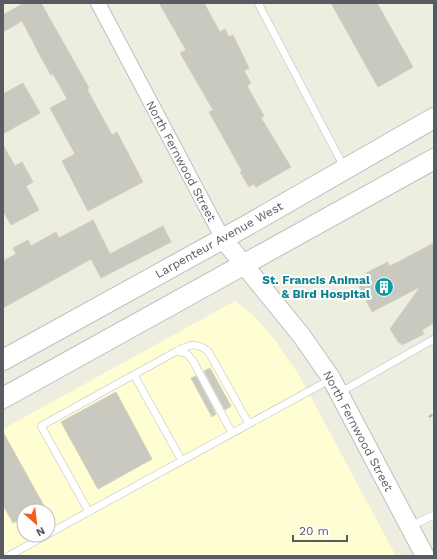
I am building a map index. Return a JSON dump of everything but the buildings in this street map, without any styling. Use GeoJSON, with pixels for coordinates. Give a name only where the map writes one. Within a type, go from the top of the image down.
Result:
{"type":"FeatureCollection","features":[{"type":"Feature","properties":{"kind":"main road","name":"Larpenteur Avenue West"},"geometry":{"type":"LineString","coordinates":[[3,360],[223,239],[434,118]]}},
{"type":"Feature","properties":{"kind":"main road"},"geometry":{"type":"LineString","coordinates":[[3,398],[434,159]]}},
{"type":"Feature","properties":{"kind":"street","name":"North Fernwood Street"},"geometry":{"type":"LineString","coordinates":[[98,3],[223,239],[301,335],[335,386],[425,556]]}},
{"type":"Feature","properties":{"kind":"lane"},"geometry":{"type":"LineString","coordinates":[[258,3],[345,169]]}},
{"type":"Feature","properties":{"kind":"lane"},"geometry":{"type":"LineString","coordinates":[[56,530],[249,424],[335,386],[434,339]]}},
{"type":"Feature","properties":{"kind":"lane"},"geometry":{"type":"LineString","coordinates":[[88,512],[41,426],[177,351],[191,344],[200,345],[208,351],[249,424]]}},
{"type":"Feature","properties":{"kind":"lane"},"geometry":{"type":"LineString","coordinates":[[177,351],[187,354],[193,361],[232,433]]}},
{"type":"Feature","properties":{"kind":"lane"},"geometry":{"type":"LineString","coordinates":[[134,375],[182,461]]}},
{"type":"Feature","properties":{"kind":"lane"},"geometry":{"type":"LineString","coordinates":[[409,527],[434,515]]}},
{"type":"Feature","properties":{"kind":"lane"},"geometry":{"type":"LineString","coordinates":[[8,556],[32,543]]}},
{"type":"Feature","properties":{"kind":"path"},"geometry":{"type":"LineString","coordinates":[[429,417],[434,414]]}},
{"type":"Feature","properties":{"kind":"shaded area"},"geometry":{"type":"Polygon","coordinates":[[[235,301],[254,316],[275,340],[299,375],[396,556],[3,556],[3,429],[235,301]]]}},
{"type":"Feature","properties":{"kind":"place","name":"St. Francis Animal & Bird Hospital"},"geometry":{"type":"Point","coordinates":[384,287]}}]}
